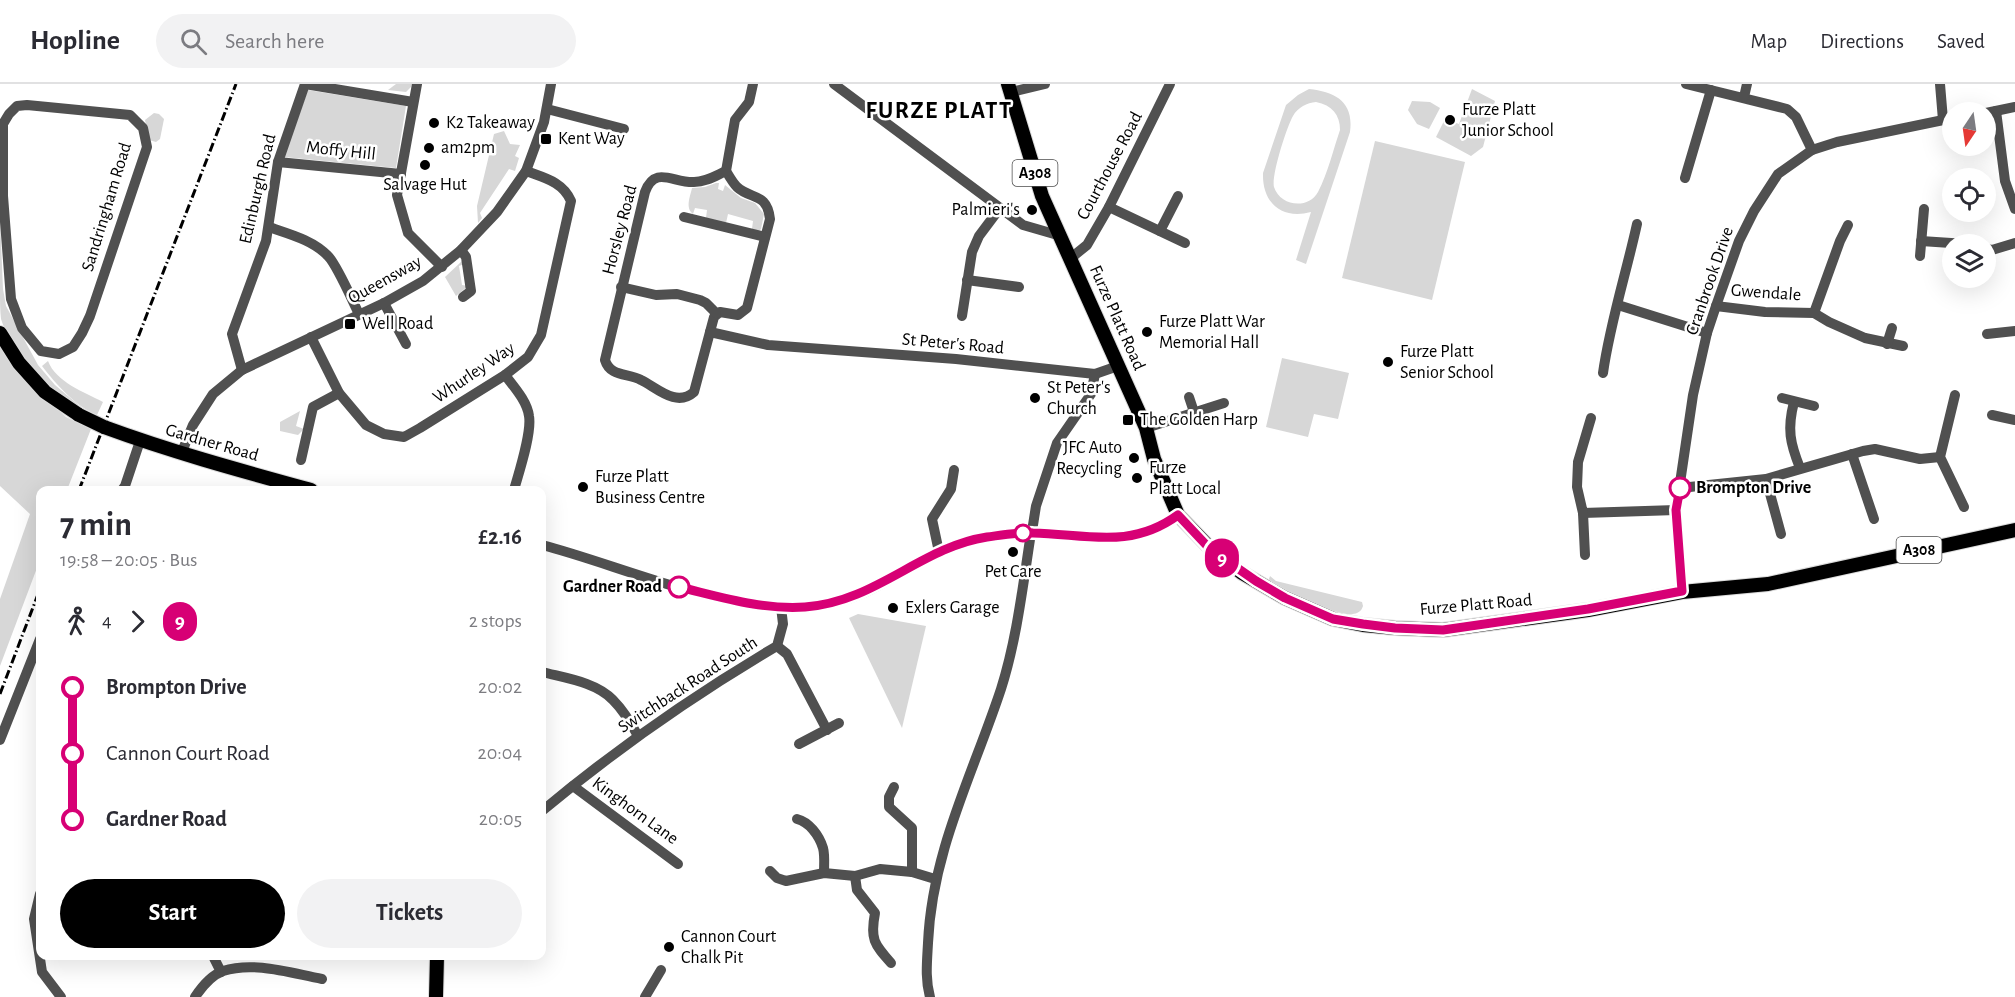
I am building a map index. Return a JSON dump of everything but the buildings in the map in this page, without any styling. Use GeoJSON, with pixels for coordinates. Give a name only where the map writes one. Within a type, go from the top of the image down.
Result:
{"type":"FeatureCollection","features":[{"type":"Feature","properties":{"kind":"main road","name":"Furze Platt Road"},"geometry":{"type":"LineString","coordinates":[[1010,88],[1042,196],[1146,428],[1154,459],[1178,515],[1210,549],[1285,598],[1333,619],[1395,628],[1443,630],[1588,609],[1682,591],[1768,584],[2015,530]]}},
{"type":"Feature","properties":{"kind":"main road","name":"Gardner Road"},"geometry":{"type":"LineString","coordinates":[[0,333],[19,363],[45,392],[79,415],[140,441],[297,486]]}},
{"type":"Feature","properties":{"kind":"main road"},"geometry":{"type":"LineString","coordinates":[[437,960],[440,997]]}},
{"type":"Feature","properties":{"kind":"street"},"geometry":{"type":"LineString","coordinates":[[305,84],[413,102]]}},
{"type":"Feature","properties":{"kind":"street","name":"Edinburgh Road"},"geometry":{"type":"LineString","coordinates":[[242,370],[232,334],[269,227],[278,162],[305,84]]}},
{"type":"Feature","properties":{"kind":"street"},"geometry":{"type":"LineString","coordinates":[[417,84],[397,195],[408,233],[442,267]]}},
{"type":"Feature","properties":{"kind":"street","name":"Queensway"},"geometry":{"type":"LineString","coordinates":[[182,454],[193,425],[213,394],[242,370],[384,303],[423,282],[461,250],[497,212],[526,171],[547,109],[551,84]]}},
{"type":"Feature","properties":{"kind":"street"},"geometry":{"type":"LineString","coordinates":[[716,314],[720,312],[738,315],[745,311],[770,219],[769,211],[762,201],[737,188],[726,171],[735,120],[749,102],[753,84]]}},
{"type":"Feature","properties":{"kind":"street"},"geometry":{"type":"LineString","coordinates":[[834,84],[1023,225],[1061,236]]}},
{"type":"Feature","properties":{"kind":"street"},"geometry":{"type":"LineString","coordinates":[[1010,88],[1045,84]]}},
{"type":"Feature","properties":{"kind":"street","name":"Courthouse Road"},"geometry":{"type":"LineString","coordinates":[[1071,258],[1087,245],[1109,207],[1170,84]]}},
{"type":"Feature","properties":{"kind":"street"},"geometry":{"type":"LineString","coordinates":[[1686,84],[1787,109],[1796,117],[1812,150]]}},
{"type":"Feature","properties":{"kind":"street"},"geometry":{"type":"LineString","coordinates":[[1744,97],[1747,84]]}},
{"type":"Feature","properties":{"kind":"street"},"geometry":{"type":"LineString","coordinates":[[1940,84],[1944,102]]}},
{"type":"Feature","properties":{"kind":"street"},"geometry":{"type":"LineString","coordinates":[[1685,178],[1712,90]]}},
{"type":"Feature","properties":{"kind":"street","name":"Sandringham Road"},"geometry":{"type":"LineString","coordinates":[[17,106],[130,115],[143,128],[147,147],[90,316],[73,347],[59,354],[41,351],[22,328],[11,300],[2,196],[3,124],[17,106]]}},
{"type":"Feature","properties":{"kind":"street"},"geometry":{"type":"LineString","coordinates":[[1996,111],[2015,107]]}},
{"type":"Feature","properties":{"kind":"street"},"geometry":{"type":"LineString","coordinates":[[547,109],[624,129]]}},
{"type":"Feature","properties":{"kind":"street","name":"Cranbrook Drive"},"geometry":{"type":"LineString","coordinates":[[1682,591],[1676,510],[1689,416],[1707,333],[1739,241],[1754,211],[1778,174],[1812,150],[1837,142],[1942,120]]}},
{"type":"Feature","properties":{"kind":"street"},"geometry":{"type":"LineString","coordinates":[[1996,130],[2015,209]]}},
{"type":"Feature","properties":{"kind":"street","name":"Moffy Hill"},"geometry":{"type":"LineString","coordinates":[[278,162],[401,174]]}},
{"type":"Feature","properties":{"kind":"street","name":"Whurley Way"},"geometry":{"type":"LineString","coordinates":[[311,337],[339,393],[366,424],[384,434],[404,437],[506,375],[528,357],[541,335],[571,201],[566,190],[557,183],[526,171]]}},
{"type":"Feature","properties":{"kind":"street","name":"Horsley Road"},"geometry":{"type":"LineString","coordinates":[[710,332],[696,388],[687,396],[677,397],[658,392],[642,380],[613,371],[606,364],[605,356],[621,287],[649,182],[660,176],[697,182],[708,180],[726,171]]}},
{"type":"Feature","properties":{"kind":"street"},"geometry":{"type":"LineString","coordinates":[[1160,231],[1178,196]]}},
{"type":"Feature","properties":{"kind":"street"},"geometry":{"type":"LineString","coordinates":[[1109,207],[1185,243]]}},
{"type":"Feature","properties":{"kind":"street"},"geometry":{"type":"LineString","coordinates":[[962,316],[972,252],[979,236],[1000,208]]}},
{"type":"Feature","properties":{"kind":"street"},"geometry":{"type":"LineString","coordinates":[[1920,256],[1924,209]]}},
{"type":"Feature","properties":{"kind":"street"},"geometry":{"type":"LineString","coordinates":[[684,217],[765,237]]}},
{"type":"Feature","properties":{"kind":"street"},"geometry":{"type":"LineString","coordinates":[[1911,222],[1922,225]]}},
{"type":"Feature","properties":{"kind":"street"},"geometry":{"type":"LineString","coordinates":[[1603,374],[1608,338],[1618,305],[1636,224]]}},
{"type":"Feature","properties":{"kind":"street"},"geometry":{"type":"LineString","coordinates":[[269,227],[314,245],[329,256],[359,314]]}},
{"type":"Feature","properties":{"kind":"street","name":"Gwendale"},"geometry":{"type":"LineString","coordinates":[[1814,313],[1842,229]]}},
{"type":"Feature","properties":{"kind":"street"},"geometry":{"type":"LineString","coordinates":[[1921,241],[1942,242]]}},
{"type":"Feature","properties":{"kind":"street"},"geometry":{"type":"LineString","coordinates":[[1996,249],[2015,243]]}},
{"type":"Feature","properties":{"kind":"street"},"geometry":{"type":"LineString","coordinates":[[461,250],[466,257],[471,291],[463,297]]}},
{"type":"Feature","properties":{"kind":"street"},"geometry":{"type":"LineString","coordinates":[[967,280],[1019,287]]}},
{"type":"Feature","properties":{"kind":"street"},"geometry":{"type":"LineString","coordinates":[[621,287],[656,295],[677,294],[700,300],[716,314]]}},
{"type":"Feature","properties":{"kind":"street"},"geometry":{"type":"LineString","coordinates":[[384,303],[406,344]]}},
{"type":"Feature","properties":{"kind":"street"},"geometry":{"type":"LineString","coordinates":[[1618,305],[1707,333]]}},
{"type":"Feature","properties":{"kind":"street","name":"Gwendale"},"geometry":{"type":"LineString","coordinates":[[1716,306],[1766,312],[1814,313],[1865,338],[1903,346]]}},
{"type":"Feature","properties":{"kind":"street"},"geometry":{"type":"LineString","coordinates":[[710,332],[716,314]]}},
{"type":"Feature","properties":{"kind":"street"},"geometry":{"type":"LineString","coordinates":[[1887,344],[1892,328]]}},
{"type":"Feature","properties":{"kind":"street"},"geometry":{"type":"LineString","coordinates":[[1993,330],[2015,331]]}},
{"type":"Feature","properties":{"kind":"street","name":"St Peter's Road"},"geometry":{"type":"LineString","coordinates":[[710,332],[754,343],[1095,374],[1118,366]]}},
{"type":"Feature","properties":{"kind":"street"},"geometry":{"type":"LineString","coordinates":[[930,997],[926,982],[928,930],[935,879],[963,789],[1001,687],[1018,616],[1036,507],[1057,443],[1091,394],[1095,374]]}},
{"type":"Feature","properties":{"kind":"street"},"geometry":{"type":"LineString","coordinates":[[506,375],[526,405],[530,417],[529,431],[515,486]]}},
{"type":"Feature","properties":{"kind":"street"},"geometry":{"type":"LineString","coordinates":[[301,460],[313,407],[339,393]]}},
{"type":"Feature","properties":{"kind":"street"},"geometry":{"type":"LineString","coordinates":[[1955,395],[1956,415],[1940,457],[1962,503],[1972,494]]}},
{"type":"Feature","properties":{"kind":"street"},"geometry":{"type":"LineString","coordinates":[[1189,397],[1194,412]]}},
{"type":"Feature","properties":{"kind":"street"},"geometry":{"type":"LineString","coordinates":[[1782,398],[1814,406]]}},
{"type":"Feature","properties":{"kind":"street"},"geometry":{"type":"LineString","coordinates":[[1794,402],[1789,419],[1790,442],[1800,468]]}},
{"type":"Feature","properties":{"kind":"street"},"geometry":{"type":"LineString","coordinates":[[1146,428],[1224,403]]}},
{"type":"Feature","properties":{"kind":"street"},"geometry":{"type":"LineString","coordinates":[[1992,415],[2009,422]]}},
{"type":"Feature","properties":{"kind":"street"},"geometry":{"type":"LineString","coordinates":[[1585,555],[1583,513],[1577,487],[1578,462],[1591,418]]}},
{"type":"Feature","properties":{"kind":"street"},"geometry":{"type":"LineString","coordinates":[[125,486],[140,441]]}},
{"type":"Feature","properties":{"kind":"street"},"geometry":{"type":"LineString","coordinates":[[1680,488],[1766,479],[1875,449],[1920,459],[1940,457]]}},
{"type":"Feature","properties":{"kind":"street"},"geometry":{"type":"LineString","coordinates":[[1852,454],[1868,513]]}},
{"type":"Feature","properties":{"kind":"street"},"geometry":{"type":"LineString","coordinates":[[939,552],[932,519],[951,489],[954,470]]}},
{"type":"Feature","properties":{"kind":"street"},"geometry":{"type":"LineString","coordinates":[[1766,479],[1782,518],[1781,534]]}},
{"type":"Feature","properties":{"kind":"street"},"geometry":{"type":"LineString","coordinates":[[1583,513],[1676,510]]}},
{"type":"Feature","properties":{"kind":"street"},"geometry":{"type":"LineString","coordinates":[[546,546],[671,585],[748,604],[782,608],[843,601],[939,552],[955,545],[986,537],[1032,529],[1106,539],[1141,533],[1165,524],[1178,515]]}},
{"type":"Feature","properties":{"kind":"street","name":"Switchback Road South"},"geometry":{"type":"LineString","coordinates":[[546,809],[638,736],[717,681],[777,646],[783,624],[782,608]]}},
{"type":"Feature","properties":{"kind":"street"},"geometry":{"type":"LineString","coordinates":[[777,646],[787,654],[827,730]]}},
{"type":"Feature","properties":{"kind":"street"},"geometry":{"type":"LineString","coordinates":[[0,740],[36,649]]}},
{"type":"Feature","properties":{"kind":"street"},"geometry":{"type":"LineString","coordinates":[[546,673],[597,689],[611,698],[624,712],[638,736]]}},
{"type":"Feature","properties":{"kind":"street"},"geometry":{"type":"LineString","coordinates":[[799,744],[839,723]]}},
{"type":"Feature","properties":{"kind":"street","name":"Kinghorn Lane"},"geometry":{"type":"LineString","coordinates":[[573,786],[678,864]]}},
{"type":"Feature","properties":{"kind":"street"},"geometry":{"type":"LineString","coordinates":[[894,786],[889,797],[889,807],[912,828],[912,872]]}},
{"type":"Feature","properties":{"kind":"street"},"geometry":{"type":"LineString","coordinates":[[797,819],[805,821],[812,828],[823,848],[824,873]]}},
{"type":"Feature","properties":{"kind":"street"},"geometry":{"type":"LineString","coordinates":[[770,871],[777,878],[786,881],[824,873],[855,876],[880,869],[912,872],[935,879]]}},
{"type":"Feature","properties":{"kind":"street"},"geometry":{"type":"LineString","coordinates":[[855,876],[858,890],[875,913],[873,925],[875,945],[891,963]]}},
{"type":"Feature","properties":{"kind":"street"},"geometry":{"type":"LineString","coordinates":[[36,911],[34,919],[36,936]]}},
{"type":"Feature","properties":{"kind":"street"},"geometry":{"type":"LineString","coordinates":[[39,960],[42,972],[58,996]]}},
{"type":"Feature","properties":{"kind":"street"},"geometry":{"type":"LineString","coordinates":[[215,960],[221,972]]}},
{"type":"Feature","properties":{"kind":"street"},"geometry":{"type":"LineString","coordinates":[[195,997],[201,988],[221,972],[246,968],[315,974]]}},
{"type":"Feature","properties":{"kind":"street"},"geometry":{"type":"LineString","coordinates":[[645,997],[661,970]]}},
{"type":"Feature","properties":{"kind":"shaded area"},"geometry":{"type":"Polygon","coordinates":[[[396,84],[412,84],[406,92],[388,90],[396,84]]]}},
{"type":"Feature","properties":{"kind":"shaded area"},"geometry":{"type":"Polygon","coordinates":[[[1309,89],[1335,96],[1346,106],[1350,122],[1350,132],[1306,264],[1296,260],[1311,212],[1291,214],[1276,207],[1266,193],[1263,173],[1286,105],[1309,89]],[[1316,102],[1303,106],[1293,116],[1277,162],[1274,187],[1277,193],[1288,202],[1308,201],[1318,192],[1340,130],[1337,115],[1331,108],[1316,102]]]}},
{"type":"Feature","properties":{"kind":"shaded area"},"geometry":{"type":"Polygon","coordinates":[[[1472,89],[1495,101],[1483,147],[1471,156],[1436,137],[1445,119],[1459,124],[1472,89]]]}},
{"type":"Feature","properties":{"kind":"shaded area"},"geometry":{"type":"Polygon","coordinates":[[[308,90],[406,106],[396,168],[284,157],[308,90]]]}},
{"type":"Feature","properties":{"kind":"shaded area"},"geometry":{"type":"Polygon","coordinates":[[[1412,101],[1430,102],[1440,108],[1429,129],[1417,124],[1408,110],[1412,101]]]}},
{"type":"Feature","properties":{"kind":"shaded area"},"geometry":{"type":"Polygon","coordinates":[[[154,113],[164,119],[160,139],[156,142],[149,140],[145,120],[154,113]]]}},
{"type":"Feature","properties":{"kind":"shaded area"},"geometry":{"type":"Polygon","coordinates":[[[504,131],[510,144],[520,145],[515,156],[519,158],[515,171],[509,169],[480,213],[482,218],[478,223],[477,206],[494,134],[504,131]]]}},
{"type":"Feature","properties":{"kind":"shaded area"},"geometry":{"type":"Polygon","coordinates":[[[1375,141],[1465,162],[1432,300],[1342,278],[1375,141]]]}},
{"type":"Feature","properties":{"kind":"shaded area"},"geometry":{"type":"Polygon","coordinates":[[[719,183],[718,189],[723,191],[725,185],[741,198],[755,203],[764,214],[759,231],[752,229],[753,221],[728,214],[726,223],[706,218],[707,210],[695,208],[693,214],[691,212],[689,202],[692,188],[719,183]]]}},
{"type":"Feature","properties":{"kind":"shaded area"},"geometry":{"type":"Polygon","coordinates":[[[0,218],[3,289],[6,306],[38,365],[55,385],[87,412],[61,397],[35,374],[6,332],[0,313],[0,218]]]}},
{"type":"Feature","properties":{"kind":"shaded area"},"geometry":{"type":"Polygon","coordinates":[[[462,261],[464,264],[459,266],[462,285],[468,286],[456,296],[445,277],[462,261]]]}},
{"type":"Feature","properties":{"kind":"shaded area"},"geometry":{"type":"Polygon","coordinates":[[[0,347],[11,363],[66,417],[91,429],[69,486],[36,486],[36,571],[0,666],[0,599],[30,514],[0,486],[0,347]]]}},
{"type":"Feature","properties":{"kind":"shaded area"},"geometry":{"type":"Polygon","coordinates":[[[1282,358],[1349,373],[1338,419],[1314,414],[1308,437],[1266,427],[1282,358]]]}},
{"type":"Feature","properties":{"kind":"shaded area"},"geometry":{"type":"Polygon","coordinates":[[[48,361],[64,381],[103,402],[97,415],[74,401],[60,387],[42,366],[48,361]]]}},
{"type":"Feature","properties":{"kind":"shaded area"},"geometry":{"type":"Polygon","coordinates":[[[300,411],[296,426],[304,429],[298,435],[280,431],[280,422],[300,411]]]}},
{"type":"Feature","properties":{"kind":"shaded area"},"geometry":{"type":"Polygon","coordinates":[[[1270,576],[1276,581],[1362,602],[1363,606],[1358,612],[1340,613],[1272,586],[1270,576]]]}},
{"type":"Feature","properties":{"kind":"shaded area"},"geometry":{"type":"Polygon","coordinates":[[[858,614],[926,626],[902,728],[849,618],[858,614]]]}},
{"type":"Feature","properties":{"kind":"railway"},"geometry":{"type":"LineString","coordinates":[[81,486],[236,84]]}},
{"type":"Feature","properties":{"kind":"railway"},"geometry":{"type":"LineString","coordinates":[[0,694],[36,600]]}},
{"type":"Feature","properties":{"kind":"bus line","name":"9"},"geometry":{"type":"LineString","coordinates":[[679,587],[748,604],[782,608],[823,605],[843,601],[862,593],[955,545],[986,537],[1031,532],[1106,539],[1141,533],[1165,524],[1178,515],[1210,549],[1242,573],[1285,598],[1333,619],[1395,628],[1443,630],[1588,609],[1682,591],[1676,510],[1680,488]]}},
{"type":"Feature","properties":{"kind":"place","name":"Furze Platt Junior School"},"geometry":{"type":"Point","coordinates":[1450,120]}},
{"type":"Feature","properties":{"kind":"place","name":"K2 Takeaway"},"geometry":{"type":"Point","coordinates":[434,123]}},
{"type":"Feature","properties":{"kind":"place","name":"Kent Way"},"geometry":{"type":"Point","coordinates":[546,139]}},
{"type":"Feature","properties":{"kind":"place","name":"am2pm"},"geometry":{"type":"Point","coordinates":[429,148]}},
{"type":"Feature","properties":{"kind":"place","name":"Salvage Hut"},"geometry":{"type":"Point","coordinates":[425,165]}},
{"type":"Feature","properties":{"kind":"place","name":"Palmieri's"},"geometry":{"type":"Point","coordinates":[1032,210]}},
{"type":"Feature","properties":{"kind":"place","name":"Well Road"},"geometry":{"type":"Point","coordinates":[350,324]}},
{"type":"Feature","properties":{"kind":"place","name":"Furze Platt War Memorial Hall"},"geometry":{"type":"Point","coordinates":[1147,332]}},
{"type":"Feature","properties":{"kind":"place","name":"Furze Platt Senior School"},"geometry":{"type":"Point","coordinates":[1388,362]}},
{"type":"Feature","properties":{"kind":"place","name":"St Peter's Church"},"geometry":{"type":"Point","coordinates":[1035,398]}},
{"type":"Feature","properties":{"kind":"place","name":"The Golden Harp"},"geometry":{"type":"Point","coordinates":[1128,420]}},
{"type":"Feature","properties":{"kind":"place","name":"JFC Auto Recycling"},"geometry":{"type":"Point","coordinates":[1134,458]}},
{"type":"Feature","properties":{"kind":"place","name":"Furze Platt Local"},"geometry":{"type":"Point","coordinates":[1137,478]}},
{"type":"Feature","properties":{"kind":"place","name":"Furze Platt Business Centre"},"geometry":{"type":"Point","coordinates":[583,487]}},
{"type":"Feature","properties":{"kind":"place","name":"Brompton Drive"},"geometry":{"type":"Point","coordinates":[1680,488]}},
{"type":"Feature","properties":{"kind":"place","name":"Pet Care"},"geometry":{"type":"Point","coordinates":[1013,552]}},
{"type":"Feature","properties":{"kind":"place","name":"Gardner Road"},"geometry":{"type":"Point","coordinates":[679,587]}},
{"type":"Feature","properties":{"kind":"place","name":"Exlers Garage"},"geometry":{"type":"Point","coordinates":[893,608]}},
{"type":"Feature","properties":{"kind":"place","name":"Cannon Court Chalk Pit"},"geometry":{"type":"Point","coordinates":[669,947]}},
{"type":"Feature","properties":{"kind":"district","name":"FURZE PLATT"},"geometry":{"type":"Point","coordinates":[939,111]}}]}
